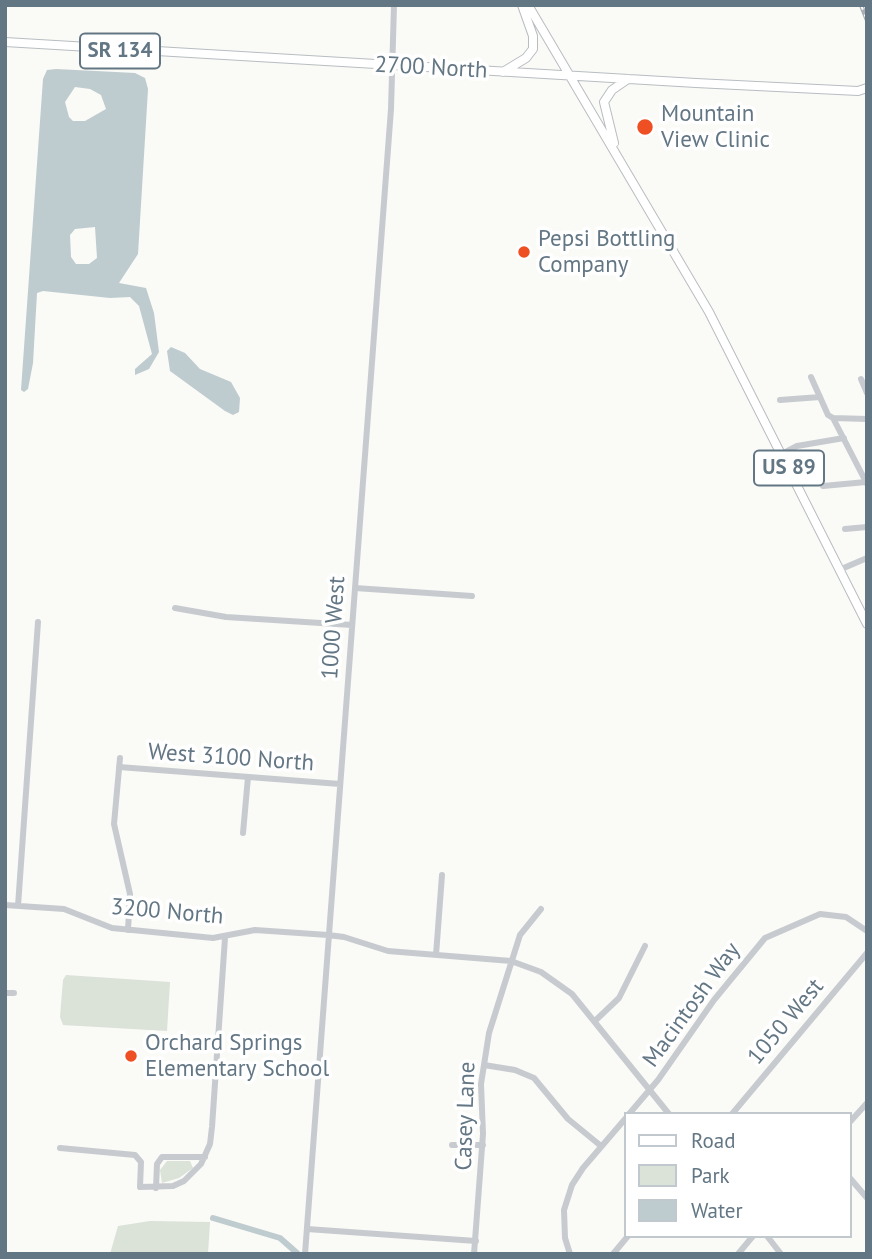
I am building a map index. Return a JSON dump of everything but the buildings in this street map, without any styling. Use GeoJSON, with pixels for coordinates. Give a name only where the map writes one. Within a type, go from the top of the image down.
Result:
{"type":"FeatureCollection","features":[{"type":"Feature","properties":{"kind":"main road"},"geometry":{"type":"LineString","coordinates":[[503,72],[526,58],[533,49],[533,36],[522,5]]}},
{"type":"Feature","properties":{"kind":"main road","name":"US 89"},"geometry":{"type":"LineString","coordinates":[[528,5],[709,312],[867,624]]}},
{"type":"Feature","properties":{"kind":"main road","name":"2700 North"},"geometry":{"type":"LineString","coordinates":[[5,42],[569,76],[862,90],[867,95]]}},
{"type":"Feature","properties":{"kind":"main road"},"geometry":{"type":"LineString","coordinates":[[616,153],[604,104],[610,92],[628,79]]}},
{"type":"Feature","properties":{"kind":"street","name":"1000 West"},"geometry":{"type":"LineString","coordinates":[[305,1254],[355,588],[394,5]]}},
{"type":"Feature","properties":{"kind":"street"},"geometry":{"type":"LineString","coordinates":[[811,377],[828,415],[833,418],[866,483],[823,486]]}},
{"type":"Feature","properties":{"kind":"street"},"geometry":{"type":"LineString","coordinates":[[861,379],[867,393]]}},
{"type":"Feature","properties":{"kind":"street"},"geometry":{"type":"LineString","coordinates":[[780,400],[820,397]]}},
{"type":"Feature","properties":{"kind":"street"},"geometry":{"type":"LineString","coordinates":[[833,418],[867,419]]}},
{"type":"Feature","properties":{"kind":"street"},"geometry":{"type":"LineString","coordinates":[[782,454],[797,446],[844,438]]}},
{"type":"Feature","properties":{"kind":"street"},"geometry":{"type":"LineString","coordinates":[[858,464],[867,464]]}},
{"type":"Feature","properties":{"kind":"street"},"geometry":{"type":"LineString","coordinates":[[845,529],[867,527]]}},
{"type":"Feature","properties":{"kind":"street"},"geometry":{"type":"LineString","coordinates":[[839,570],[867,558]]}},
{"type":"Feature","properties":{"kind":"street"},"geometry":{"type":"LineString","coordinates":[[355,588],[472,596]]}},
{"type":"Feature","properties":{"kind":"street"},"geometry":{"type":"LineString","coordinates":[[176,608],[226,617],[352,625]]}},
{"type":"Feature","properties":{"kind":"street"},"geometry":{"type":"LineString","coordinates":[[18,906],[38,622]]}},
{"type":"Feature","properties":{"kind":"street"},"geometry":{"type":"LineString","coordinates":[[120,758],[114,824],[130,894],[128,930]]}},
{"type":"Feature","properties":{"kind":"street","name":"West 3100 North"},"geometry":{"type":"LineString","coordinates":[[119,767],[340,783]]}},
{"type":"Feature","properties":{"kind":"street"},"geometry":{"type":"LineString","coordinates":[[243,833],[248,777]]}},
{"type":"Feature","properties":{"kind":"street"},"geometry":{"type":"LineString","coordinates":[[436,955],[442,875]]}},
{"type":"Feature","properties":{"kind":"street","name":"3200 North"},"geometry":{"type":"LineString","coordinates":[[5,905],[64,909],[99,925],[128,930],[225,938],[255,930],[328,935],[344,937],[388,951],[511,961],[555,981],[596,1020],[667,1112]]}},
{"type":"Feature","properties":{"kind":"street","name":"Casey Lane"},"geometry":{"type":"LineString","coordinates":[[474,1254],[483,1145],[484,1065],[493,1016],[524,928],[541,909]]}},
{"type":"Feature","properties":{"kind":"street","name":"Macintosh Way"},"geometry":{"type":"LineString","coordinates":[[631,1112],[650,1090],[714,1000],[765,938],[820,914],[846,917],[867,931]]}},
{"type":"Feature","properties":{"kind":"street"},"geometry":{"type":"LineString","coordinates":[[60,1148],[135,1155],[141,1162],[140,1187],[156,1188],[173,1186],[184,1181],[205,1157],[212,1126],[225,938]]}},
{"type":"Feature","properties":{"kind":"street"},"geometry":{"type":"LineString","coordinates":[[596,1020],[619,998],[645,946]]}},
{"type":"Feature","properties":{"kind":"street","name":"1050 West"},"geometry":{"type":"LineString","coordinates":[[734,1112],[867,953]]}},
{"type":"Feature","properties":{"kind":"street"},"geometry":{"type":"LineString","coordinates":[[5,993],[14,993]]}},
{"type":"Feature","properties":{"kind":"street"},"geometry":{"type":"LineString","coordinates":[[484,1065],[515,1070],[534,1079],[568,1119],[601,1146]]}},
{"type":"Feature","properties":{"kind":"street"},"geometry":{"type":"LineString","coordinates":[[851,1121],[867,1102]]}},
{"type":"Feature","properties":{"kind":"street"},"geometry":{"type":"LineString","coordinates":[[570,1254],[565,1238],[564,1210],[572,1185],[624,1120]]}},
{"type":"Feature","properties":{"kind":"street"},"geometry":{"type":"LineString","coordinates":[[452,1145],[483,1145]]}},
{"type":"Feature","properties":{"kind":"street"},"geometry":{"type":"LineString","coordinates":[[156,1188],[157,1164],[162,1157],[205,1157]]}},
{"type":"Feature","properties":{"kind":"street"},"geometry":{"type":"LineString","coordinates":[[851,1179],[867,1198]]}},
{"type":"Feature","properties":{"kind":"street"},"geometry":{"type":"LineString","coordinates":[[307,1229],[476,1241]]}},
{"type":"Feature","properties":{"kind":"street"},"geometry":{"type":"LineString","coordinates":[[613,1254],[626,1238]]}},
{"type":"Feature","properties":{"kind":"street"},"geometry":{"type":"LineString","coordinates":[[738,1254],[751,1238]]}},
{"type":"Feature","properties":{"kind":"street"},"geometry":{"type":"LineString","coordinates":[[769,1238],[781,1254]]}},
{"type":"Feature","properties":{"kind":"green space"},"geometry":{"type":"Polygon","coordinates":[[[66,975],[170,982],[167,1031],[63,1025],[60,1017],[63,980],[66,975]]]}},
{"type":"Feature","properties":{"kind":"green space"},"geometry":{"type":"Polygon","coordinates":[[[167,1161],[190,1161],[193,1168],[179,1178],[162,1183],[160,1170],[167,1161]]]}},
{"type":"Feature","properties":{"kind":"green space"},"geometry":{"type":"Polygon","coordinates":[[[150,1221],[210,1222],[208,1254],[110,1254],[118,1226],[150,1221]]]}},
{"type":"Feature","properties":{"kind":"water"},"geometry":{"type":"Polygon","coordinates":[[[47,70],[135,73],[145,78],[148,89],[138,254],[119,283],[146,288],[154,313],[159,352],[149,369],[135,375],[135,369],[152,354],[139,306],[130,297],[110,298],[43,291],[37,293],[33,363],[28,389],[24,392],[21,390],[43,79],[47,70]],[[75,87],[65,102],[69,117],[73,121],[85,121],[106,109],[101,95],[90,89],[75,87]],[[95,227],[75,229],[70,235],[71,257],[76,264],[89,264],[97,258],[95,227]]]}},
{"type":"Feature","properties":{"kind":"water"},"geometry":{"type":"Polygon","coordinates":[[[171,347],[185,353],[200,369],[231,382],[240,398],[239,412],[233,415],[225,411],[170,371],[167,351],[171,347]]]}},
{"type":"Feature","properties":{"kind":"waterway"},"geometry":{"type":"LineString","coordinates":[[213,1218],[280,1238],[297,1253]]}},
{"type":"Feature","properties":{"kind":"railway"},"geometry":{"type":"LineString","coordinates":[[861,5],[867,20]]}},
{"type":"Feature","properties":{"kind":"place","name":"Mountain View Clinic"},"geometry":{"type":"Point","coordinates":[645,127]}},
{"type":"Feature","properties":{"kind":"place","name":"Pepsi Bottling Company"},"geometry":{"type":"Point","coordinates":[524,252]}},
{"type":"Feature","properties":{"kind":"place","name":"Orchard Springs Elementary School"},"geometry":{"type":"Point","coordinates":[131,1056]}}]}
